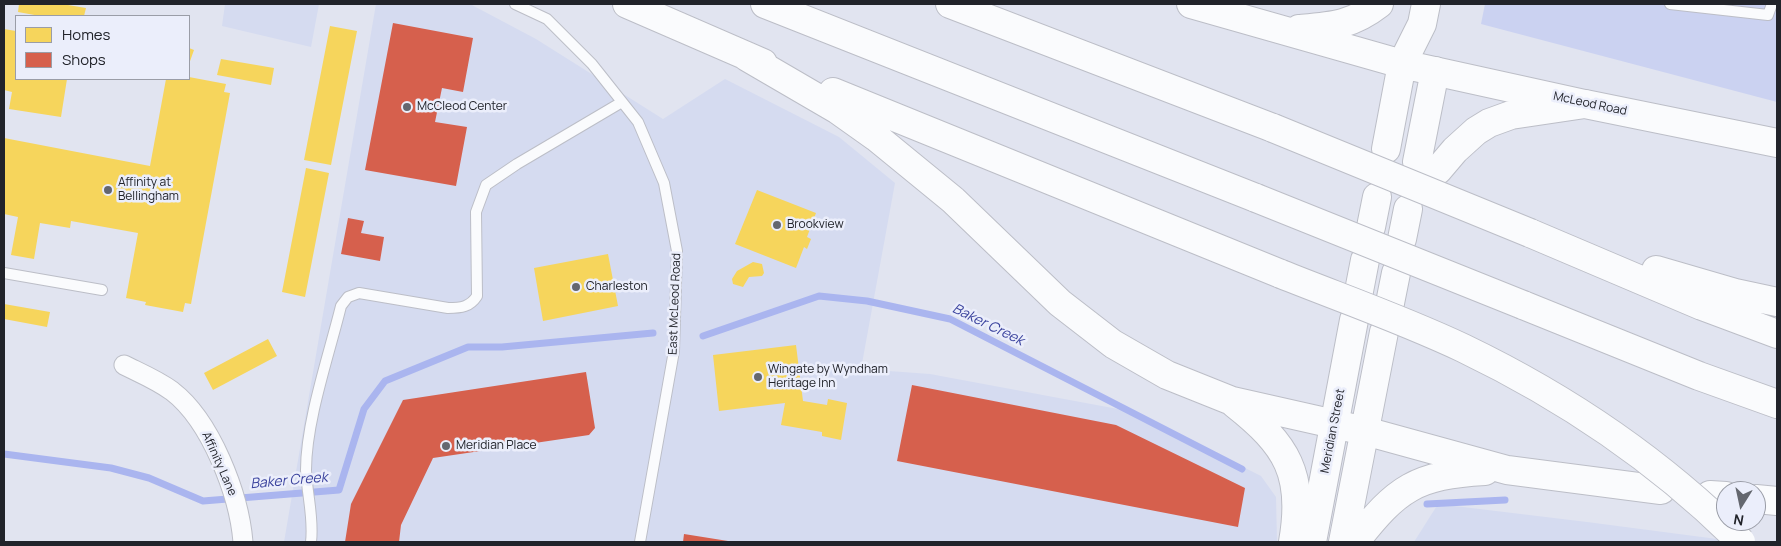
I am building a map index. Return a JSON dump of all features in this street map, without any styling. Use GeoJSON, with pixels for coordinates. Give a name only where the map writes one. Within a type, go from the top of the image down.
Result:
{"type":"FeatureCollection","features":[{"type":"Feature","properties":{"kind":"main road"},"geometry":{"type":"LineString","coordinates":[[627,4],[747,57],[1462,347],[1560,399],[1615,435],[1654,464],[1693,497],[1741,542]]}},
{"type":"Feature","properties":{"kind":"main road"},"geometry":{"type":"LineString","coordinates":[[766,4],[1699,376],[1777,404]]}},
{"type":"Feature","properties":{"kind":"main road"},"geometry":{"type":"LineString","coordinates":[[950,4],[1273,128],[1530,233],[1702,306],[1777,334]]}},
{"type":"Feature","properties":{"kind":"main road","name":"McLeod Road"},"geometry":{"type":"LineString","coordinates":[[1191,4],[1402,64],[1777,143]]}},
{"type":"Feature","properties":{"kind":"main road"},"geometry":{"type":"LineString","coordinates":[[1282,30],[1347,23],[1362,16],[1379,4]]}},
{"type":"Feature","properties":{"kind":"main road"},"geometry":{"type":"LineString","coordinates":[[1386,149],[1402,64],[1424,14]]}},
{"type":"Feature","properties":{"kind":"main road"},"geometry":{"type":"LineString","coordinates":[[1424,14],[1435,71],[1428,166],[1455,150],[1476,131],[1489,123],[1511,115],[1585,104]]}},
{"type":"Feature","properties":{"kind":"main road"},"geometry":{"type":"LineString","coordinates":[[747,57],[838,110],[876,137],[953,200],[1060,303],[1113,344],[1167,375],[1232,401],[1365,431],[1506,470],[1661,490]]}},
{"type":"Feature","properties":{"kind":"main road"},"geometry":{"type":"LineString","coordinates":[[1371,227],[1377,197]]}},
{"type":"Feature","properties":{"kind":"main road"},"geometry":{"type":"LineString","coordinates":[[1402,239],[1412,211]]}},
{"type":"Feature","properties":{"kind":"main road"},"geometry":{"type":"LineString","coordinates":[[1530,233],[1735,293],[1777,302]]}},
{"type":"Feature","properties":{"kind":"main road"},"geometry":{"type":"LineString","coordinates":[[1359,291],[1365,260]]}},
{"type":"Feature","properties":{"kind":"main road"},"geometry":{"type":"LineString","coordinates":[[1390,303],[1396,272]]}},
{"type":"Feature","properties":{"kind":"main road","name":"Meridian Street"},"geometry":{"type":"LineString","coordinates":[[1312,542],[1354,320]]}},
{"type":"Feature","properties":{"kind":"main road"},"geometry":{"type":"LineString","coordinates":[[1343,542],[1384,332]]}},
{"type":"Feature","properties":{"kind":"main road"},"geometry":{"type":"LineString","coordinates":[[1232,401],[1271,435],[1290,467],[1294,477],[1296,523],[1293,542]]}},
{"type":"Feature","properties":{"kind":"main road"},"geometry":{"type":"LineString","coordinates":[[1355,542],[1380,510],[1396,496],[1414,485],[1454,473],[1506,470]]}},
{"type":"Feature","properties":{"kind":"street","name":"Affinity Lane"},"geometry":{"type":"LineString","coordinates":[[124,365],[173,392],[208,436],[226,475],[241,520],[243,542]]}},
{"type":"Feature","properties":{"kind":"lane","name":"East McLeod Road"},"geometry":{"type":"LineString","coordinates":[[516,4],[547,19],[592,64],[638,122],[664,183],[677,251],[674,351],[640,542]]}},
{"type":"Feature","properties":{"kind":"lane"},"geometry":{"type":"LineString","coordinates":[[1670,4],[1768,16],[1772,4]]}},
{"type":"Feature","properties":{"kind":"lane"},"geometry":{"type":"LineString","coordinates":[[310,542],[311,511],[306,470],[310,433],[341,306],[348,296],[359,293],[448,308],[462,308],[472,303],[477,296],[476,212],[486,185],[517,164],[622,102]]}},
{"type":"Feature","properties":{"kind":"lane"},"geometry":{"type":"LineString","coordinates":[[4,273],[102,290]]}},
{"type":"Feature","properties":{"kind":"shaded area"},"geometry":{"type":"Polygon","coordinates":[[[225,4],[319,4],[311,47],[222,26],[225,4]]]}},
{"type":"Feature","properties":{"kind":"shaded area"},"geometry":{"type":"Polygon","coordinates":[[[376,4],[470,4],[536,39],[663,119],[725,79],[839,137],[895,183],[861,369],[930,374],[1134,412],[1261,476],[1276,497],[1277,542],[284,542],[376,4]]]}},
{"type":"Feature","properties":{"kind":"shaded area"},"geometry":{"type":"Polygon","coordinates":[[[1485,4],[1777,4],[1777,102],[1481,24],[1485,4]]]}},
{"type":"Feature","properties":{"kind":"shaded area"},"geometry":{"type":"Polygon","coordinates":[[[1438,504],[1587,522],[1740,542],[1414,542],[1438,504]]]}},
{"type":"Feature","properties":{"kind":"building: Homes"},"geometry":{"type":"Polygon","coordinates":[[[19,4],[62,4],[86,8],[84,15],[34,15],[18,12],[19,4]]]}},
{"type":"Feature","properties":{"kind":"building: Homes"},"geometry":{"type":"Polygon","coordinates":[[[330,26],[357,31],[331,165],[304,160],[330,26]]]}},
{"type":"Feature","properties":{"kind":"building: Homes"},"geometry":{"type":"Polygon","coordinates":[[[4,29],[15,31],[15,80],[67,80],[61,117],[9,109],[12,92],[4,90],[4,29]]]}},
{"type":"Feature","properties":{"kind":"building: Homes"},"geometry":{"type":"Polygon","coordinates":[[[190,48],[194,50],[190,61],[190,48]]]}},
{"type":"Feature","properties":{"kind":"building: Homes"},"geometry":{"type":"Polygon","coordinates":[[[221,59],[274,68],[271,85],[217,75],[221,59]]]}},
{"type":"Feature","properties":{"kind":"building: Homes","name":"Affinity at Bellingham"},"geometry":{"type":"Polygon","coordinates":[[[190,77],[226,84],[224,92],[230,93],[191,304],[185,303],[183,312],[145,305],[146,302],[126,298],[138,233],[71,221],[70,228],[40,223],[34,259],[11,255],[18,217],[4,214],[4,138],[150,166],[166,80],[190,80],[190,77]]]}},
{"type":"Feature","properties":{"kind":"building: Homes"},"geometry":{"type":"Polygon","coordinates":[[[306,168],[329,173],[305,297],[282,292],[306,168]]]}},
{"type":"Feature","properties":{"kind":"building: Homes","name":"Brookview"},"geometry":{"type":"Polygon","coordinates":[[[757,190],[816,213],[807,237],[811,239],[807,249],[804,247],[796,268],[735,244],[757,190]]]}},
{"type":"Feature","properties":{"kind":"building: Homes","name":"Charleston"},"geometry":{"type":"Polygon","coordinates":[[[608,254],[618,306],[543,321],[534,268],[608,254]]]}},
{"type":"Feature","properties":{"kind":"building: Homes"},"geometry":{"type":"Polygon","coordinates":[[[753,262],[762,264],[764,273],[762,276],[749,277],[743,287],[733,284],[732,279],[737,271],[753,262]]]}},
{"type":"Feature","properties":{"kind":"building: Homes"},"geometry":{"type":"Polygon","coordinates":[[[4,304],[50,312],[47,327],[4,319],[4,304]]]}},
{"type":"Feature","properties":{"kind":"building: Homes"},"geometry":{"type":"Polygon","coordinates":[[[268,339],[277,356],[213,390],[204,373],[268,339]]]}},
{"type":"Feature","properties":{"kind":"building: Homes","name":"Wingate by Wyndham Heritage Inn"},"geometry":{"type":"Polygon","coordinates":[[[796,345],[803,401],[827,405],[828,399],[847,403],[841,440],[822,436],[822,432],[781,425],[785,403],[719,411],[713,355],[796,345]]]}},
{"type":"Feature","properties":{"kind":"building: Shops","name":"McCleod Center"},"geometry":{"type":"Polygon","coordinates":[[[393,23],[473,38],[463,92],[442,88],[435,122],[467,127],[456,186],[365,170],[393,23]]]}},
{"type":"Feature","properties":{"kind":"building: Shops"},"geometry":{"type":"Polygon","coordinates":[[[348,218],[364,221],[361,233],[384,237],[380,261],[341,254],[348,218]]]}},
{"type":"Feature","properties":{"kind":"building: Shops","name":"Meridian Place"},"geometry":{"type":"Polygon","coordinates":[[[586,372],[595,428],[589,435],[433,458],[401,525],[399,542],[345,542],[351,504],[403,400],[586,372]]]}},
{"type":"Feature","properties":{"kind":"building: Shops"},"geometry":{"type":"Polygon","coordinates":[[[912,385],[1116,425],[1245,488],[1238,527],[897,461],[912,385]]]}},
{"type":"Feature","properties":{"kind":"building: Shops"},"geometry":{"type":"Polygon","coordinates":[[[684,534],[728,541],[728,542],[683,542],[684,534]]]}},
{"type":"Feature","properties":{"kind":"waterway","name":"Baker Creek"},"geometry":{"type":"LineString","coordinates":[[703,336],[819,296],[867,301],[950,319],[1242,469]]}},
{"type":"Feature","properties":{"kind":"waterway","name":"Baker Creek"},"geometry":{"type":"LineString","coordinates":[[4,454],[111,468],[149,478],[203,501],[339,490],[364,409],[385,381],[468,347],[502,347],[653,333]]}},
{"type":"Feature","properties":{"kind":"waterway","name":"Baker Creek"},"geometry":{"type":"LineString","coordinates":[[1427,504],[1505,500]]}},
{"type":"Feature","properties":{"kind":"place","name":"McCleod Center"},"geometry":{"type":"Point","coordinates":[407,107]}},
{"type":"Feature","properties":{"kind":"place","name":"Affinity at Bellingham"},"geometry":{"type":"Point","coordinates":[108,190]}},
{"type":"Feature","properties":{"kind":"place","name":"Brookview"},"geometry":{"type":"Point","coordinates":[777,225]}},
{"type":"Feature","properties":{"kind":"place","name":"Charleston"},"geometry":{"type":"Point","coordinates":[576,287]}},
{"type":"Feature","properties":{"kind":"place","name":"Wingate by Wyndham Heritage Inn"},"geometry":{"type":"Point","coordinates":[758,377]}},
{"type":"Feature","properties":{"kind":"place","name":"Meridian Place"},"geometry":{"type":"Point","coordinates":[446,446]}}]}
